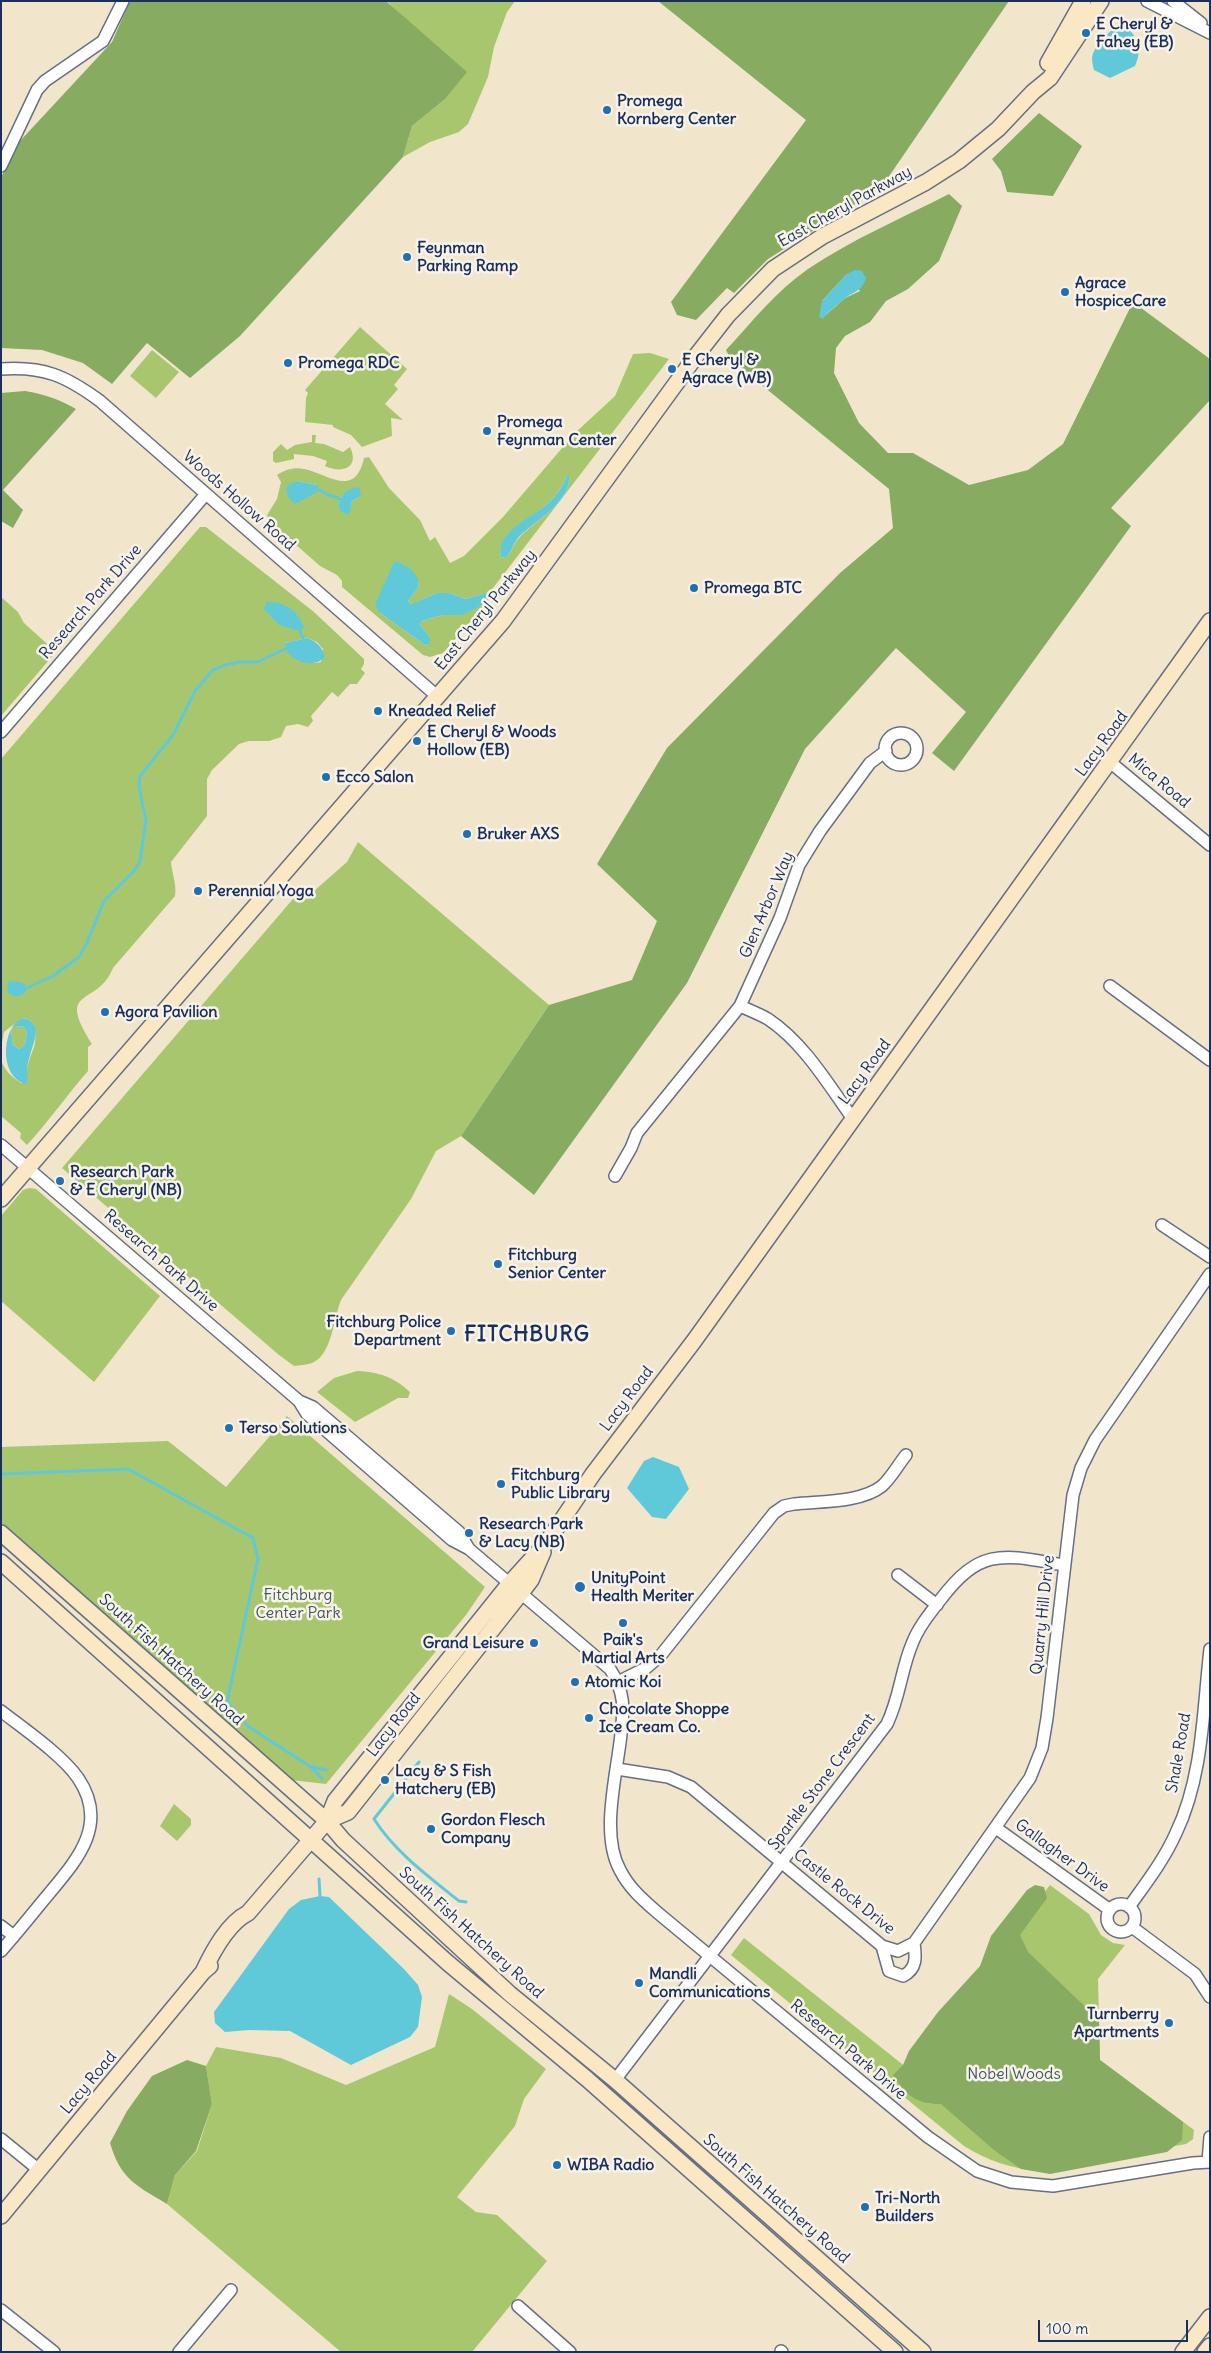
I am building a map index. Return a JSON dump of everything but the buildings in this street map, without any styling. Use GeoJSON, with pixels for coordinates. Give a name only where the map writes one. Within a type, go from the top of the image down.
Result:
{"type":"FeatureCollection","features":[{"type":"Feature","properties":{"kind":"main road","name":"East Cheryl Parkway"},"geometry":{"type":"LineString","coordinates":[[1033,92],[1043,70],[1083,1]]}},
{"type":"Feature","properties":{"kind":"main road","name":"East Cheryl Parkway"},"geometry":{"type":"LineString","coordinates":[[1,1199],[518,602],[696,356],[752,288],[795,253],[926,182],[959,161],[998,129],[1033,92],[1050,78],[1101,1]]}},
{"type":"Feature","properties":{"kind":"main road","name":"Lacy Road"},"geometry":{"type":"LineString","coordinates":[[1,2216],[203,1972],[216,1962],[236,1938],[246,1923],[248,1913],[327,1821],[348,1812],[515,1588],[593,1474],[694,1340],[1210,621]]}},
{"type":"Feature","properties":{"kind":"main road","name":"South Fish Hatchery Road"},"geometry":{"type":"LineString","coordinates":[[1,1533],[327,1821],[343,1840],[510,1994],[615,2080],[923,2352]]}},
{"type":"Feature","properties":{"kind":"main road","name":"South Fish Hatchery Road"},"geometry":{"type":"LineString","coordinates":[[1,1562],[448,1963],[524,2025],[741,2213],[895,2352]]}},
{"type":"Feature","properties":{"kind":"main road"},"geometry":{"type":"LineString","coordinates":[[1182,2352],[1210,2317]]}},
{"type":"Feature","properties":{"kind":"main road"},"geometry":{"type":"LineString","coordinates":[[1205,2352],[1210,2346]]}},
{"type":"Feature","properties":{"kind":"street"},"geometry":{"type":"LineString","coordinates":[[1,166],[37,90],[45,81],[103,41],[124,1]]}},
{"type":"Feature","properties":{"kind":"street"},"geometry":{"type":"LineString","coordinates":[[1147,1],[1210,32]]}},
{"type":"Feature","properties":{"kind":"street"},"geometry":{"type":"LineString","coordinates":[[1173,1],[1210,32]]}},
{"type":"Feature","properties":{"kind":"street","name":"Woods Hollow Road"},"geometry":{"type":"LineString","coordinates":[[1,369],[40,369],[60,375],[80,386],[438,696]]}},
{"type":"Feature","properties":{"kind":"street","name":"Research Park Drive"},"geometry":{"type":"LineString","coordinates":[[1,732],[206,494]]}},
{"type":"Feature","properties":{"kind":"street","name":"Glen Arbor Way"},"geometry":{"type":"LineString","coordinates":[[615,1176],[637,1133],[740,1006],[780,918],[799,864],[820,830],[870,763],[886,751]]}},
{"type":"Feature","properties":{"kind":"street","name":"Mica Road"},"geometry":{"type":"LineString","coordinates":[[1110,762],[1210,845]]}},
{"type":"Feature","properties":{"kind":"street"},"geometry":{"type":"LineString","coordinates":[[1110,986],[1210,1060]]}},
{"type":"Feature","properties":{"kind":"street"},"geometry":{"type":"LineString","coordinates":[[740,1006],[767,1018],[788,1035],[820,1072],[853,1119]]}},
{"type":"Feature","properties":{"kind":"street","name":"Research Park Drive"},"geometry":{"type":"LineString","coordinates":[[1,1145],[299,1401],[313,1407],[452,1526],[459,1532],[469,1549],[602,1660],[618,1682],[624,1714],[610,1823],[613,1853],[619,1869],[641,1898],[928,2137],[977,2171],[1011,2182],[1053,2186],[1209,2162]]}},
{"type":"Feature","properties":{"kind":"street"},"geometry":{"type":"LineString","coordinates":[[1162,1225],[1210,1258]]}},
{"type":"Feature","properties":{"kind":"street","name":"Quarry Hill Drive"},"geometry":{"type":"LineString","coordinates":[[898,1951],[914,1943],[1030,1778],[1042,1748],[1047,1718],[1073,1495],[1081,1468],[1106,1424],[1210,1274]]}},
{"type":"Feature","properties":{"kind":"street"},"geometry":{"type":"LineString","coordinates":[[618,1682],[646,1668],[661,1655],[774,1513],[784,1506],[856,1498],[874,1491],[886,1482],[906,1455]]}},
{"type":"Feature","properties":{"kind":"street","name":"Sparkle Stone Crescent"},"geometry":{"type":"LineString","coordinates":[[615,2080],[887,1724],[896,1706],[911,1645],[937,1604],[961,1575],[977,1564],[995,1557],[1025,1557],[1064,1565]]}},
{"type":"Feature","properties":{"kind":"street"},"geometry":{"type":"LineString","coordinates":[[898,1575],[937,1604]]}},
{"type":"Feature","properties":{"kind":"street","name":"Shale Road"},"geometry":{"type":"LineString","coordinates":[[1129,1907],[1164,1858],[1186,1808],[1198,1760],[1210,1649]]}},
{"type":"Feature","properties":{"kind":"street"},"geometry":{"type":"LineString","coordinates":[[1,1710],[70,1768],[86,1793],[91,1817],[89,1833],[81,1853],[1,1951]]}},
{"type":"Feature","properties":{"kind":"street","name":"Castle Rock Drive"},"geometry":{"type":"LineString","coordinates":[[617,1769],[668,1776],[690,1787],[882,1946],[898,1951]]}},
{"type":"Feature","properties":{"kind":"street","name":"Gallagher Drive"},"geometry":{"type":"LineString","coordinates":[[996,1828],[1110,1910]]}},
{"type":"Feature","properties":{"kind":"street"},"geometry":{"type":"LineString","coordinates":[[1118,1905],[1129,1907],[1134,1915],[1132,1927],[1124,1932],[1111,1928],[1107,1919],[1110,1910],[1118,1905]]}},
{"type":"Feature","properties":{"kind":"street"},"geometry":{"type":"LineString","coordinates":[[1,1926],[14,1936]]}},
{"type":"Feature","properties":{"kind":"street"},"geometry":{"type":"LineString","coordinates":[[1132,1927],[1194,1974],[1210,1997]]}},
{"type":"Feature","properties":{"kind":"street"},"geometry":{"type":"LineString","coordinates":[[882,1946],[889,1971],[903,1976],[910,1972],[914,1965],[914,1943]]}},
{"type":"Feature","properties":{"kind":"street"},"geometry":{"type":"LineString","coordinates":[[1209,2162],[1210,2137]]}},
{"type":"Feature","properties":{"kind":"street"},"geometry":{"type":"LineString","coordinates":[[1,2139],[39,2170]]}},
{"type":"Feature","properties":{"kind":"street"},"geometry":{"type":"LineString","coordinates":[[179,2352],[231,2290]]}},
{"type":"Feature","properties":{"kind":"street"},"geometry":{"type":"LineString","coordinates":[[518,2306],[570,2352]]}},
{"type":"Feature","properties":{"kind":"street"},"geometry":{"type":"LineString","coordinates":[[1,2310],[54,2352]]}},
{"type":"Feature","properties":{"kind":"green space"},"geometry":{"type":"Polygon","coordinates":[[[130,1],[386,1],[467,72],[444,100],[412,126],[403,157],[240,336],[190,378],[147,343],[112,384],[83,363],[42,350],[1,348],[1,177],[20,141],[112,42],[130,1]]]}},
{"type":"Feature","properties":{"kind":"green space"},"geometry":{"type":"Polygon","coordinates":[[[387,1],[515,1],[507,12],[494,47],[488,77],[468,124],[459,132],[430,142],[403,157],[412,126],[444,100],[411,25],[387,1]]]}},
{"type":"Feature","properties":{"kind":"green space"},"geometry":{"type":"Polygon","coordinates":[[[658,1],[1009,1],[881,188],[768,259],[734,293],[727,288],[696,320],[677,315],[671,302],[806,120],[658,1]]]}},
{"type":"Feature","properties":{"kind":"green space"},"geometry":{"type":"Polygon","coordinates":[[[1039,113],[1082,146],[1053,196],[1007,192],[1001,171],[992,159],[1039,113]]]}},
{"type":"Feature","properties":{"kind":"green space"},"geometry":{"type":"Polygon","coordinates":[[[949,194],[962,206],[939,261],[908,289],[886,301],[870,322],[845,336],[836,348],[834,373],[859,423],[888,453],[913,453],[969,485],[1028,470],[1063,444],[1133,302],[1210,359],[1210,400],[1111,508],[1131,526],[954,771],[932,753],[966,712],[896,648],[805,749],[687,983],[534,1195],[461,1136],[549,1005],[632,980],[657,921],[597,864],[667,748],[840,573],[893,528],[889,489],[731,360],[726,350],[785,287],[808,269],[859,239],[949,194]],[[847,274],[822,301],[826,315],[845,298],[860,291],[847,274]]]}},
{"type":"Feature","properties":{"kind":"green space"},"geometry":{"type":"Polygon","coordinates":[[[360,327],[407,369],[394,385],[398,389],[385,404],[403,420],[391,418],[392,436],[362,447],[351,435],[333,427],[333,425],[305,422],[308,393],[305,390],[360,327]]]}},
{"type":"Feature","properties":{"kind":"green space"},"geometry":{"type":"Polygon","coordinates":[[[152,350],[179,372],[156,398],[130,376],[152,350]]]}},
{"type":"Feature","properties":{"kind":"green space"},"geometry":{"type":"Polygon","coordinates":[[[650,353],[669,359],[490,592],[488,602],[443,653],[430,657],[423,655],[342,587],[342,581],[337,575],[320,566],[269,521],[267,515],[277,499],[281,482],[277,475],[290,469],[300,468],[331,479],[347,481],[354,478],[360,470],[364,458],[369,457],[389,488],[420,520],[430,541],[435,537],[450,563],[464,556],[503,517],[575,433],[615,396],[633,354],[650,353]],[[567,476],[557,494],[547,505],[508,534],[503,541],[501,557],[506,558],[519,538],[557,504],[568,487],[570,476],[567,476]],[[297,481],[298,503],[317,485],[297,481]],[[361,496],[341,497],[338,505],[350,510],[352,501],[361,496]],[[393,565],[380,596],[380,613],[425,645],[429,644],[429,636],[420,625],[422,621],[442,615],[462,615],[484,594],[466,599],[449,593],[437,593],[411,604],[408,601],[418,588],[419,580],[393,565]]]}},
{"type":"Feature","properties":{"kind":"green space"},"geometry":{"type":"Polygon","coordinates":[[[25,391],[51,397],[76,409],[3,490],[23,510],[13,528],[1,521],[1,393],[25,391]]]}},
{"type":"Feature","properties":{"kind":"green space"},"geometry":{"type":"Polygon","coordinates":[[[312,435],[316,435],[315,443],[324,444],[343,452],[350,447],[353,460],[351,464],[343,469],[331,468],[325,466],[327,461],[313,456],[294,454],[294,459],[276,463],[273,461],[273,452],[281,444],[287,450],[295,445],[312,442],[312,435]]]}},
{"type":"Feature","properties":{"kind":"green space"},"geometry":{"type":"Polygon","coordinates":[[[200,527],[206,527],[314,612],[364,659],[361,669],[365,673],[357,684],[350,684],[338,697],[332,692],[311,716],[313,721],[308,727],[298,724],[286,726],[281,737],[269,741],[249,741],[239,744],[212,770],[207,779],[207,816],[171,862],[175,896],[113,968],[106,980],[78,1005],[77,1013],[92,1044],[88,1047],[88,1071],[27,1145],[20,1138],[21,1133],[1,1116],[1,1060],[7,1071],[18,1081],[21,1083],[27,1078],[28,1066],[35,1045],[36,1027],[30,1020],[22,1018],[4,1032],[1,1048],[1,759],[200,527]],[[307,638],[285,643],[300,660],[314,663],[321,662],[323,649],[317,642],[307,638]]]}},
{"type":"Feature","properties":{"kind":"green space"},"geometry":{"type":"Polygon","coordinates":[[[1,597],[18,612],[24,623],[55,653],[1,716],[1,597]]]}},
{"type":"Feature","properties":{"kind":"green space"},"geometry":{"type":"Polygon","coordinates":[[[358,842],[549,1005],[461,1136],[436,1151],[411,1199],[341,1300],[332,1334],[325,1351],[314,1362],[294,1366],[62,1168],[299,892],[306,898],[347,862],[358,842]]]}},
{"type":"Feature","properties":{"kind":"green space"},"geometry":{"type":"Polygon","coordinates":[[[23,1026],[27,1032],[25,1045],[19,1049],[13,1045],[11,1030],[14,1027],[23,1026]]]}},
{"type":"Feature","properties":{"kind":"green space"},"geometry":{"type":"Polygon","coordinates":[[[29,1188],[36,1189],[160,1296],[94,1382],[1,1301],[1,1216],[23,1190],[29,1188]]]}},
{"type":"Feature","properties":{"kind":"green space"},"geometry":{"type":"Polygon","coordinates":[[[357,1371],[379,1374],[392,1379],[410,1392],[408,1398],[398,1398],[355,1422],[317,1392],[334,1378],[357,1371]]]}},
{"type":"Feature","properties":{"kind":"green space","name":"Fitchburg Center Park"},"geometry":{"type":"Polygon","coordinates":[[[287,1416],[485,1587],[466,1615],[326,1784],[291,1780],[1,1523],[1,1447],[168,1441],[226,1487],[287,1416]]]}},
{"type":"Feature","properties":{"kind":"green space"},"geometry":{"type":"Polygon","coordinates":[[[174,1804],[191,1819],[191,1825],[177,1841],[160,1826],[174,1804]]]}},
{"type":"Feature","properties":{"kind":"green space","name":"Nobel Woods"},"geometry":{"type":"Polygon","coordinates":[[[1035,1885],[1044,1887],[1047,1898],[1020,1935],[1028,1952],[1099,2020],[1100,2060],[1183,2122],[1182,2140],[1167,2152],[1050,2174],[1021,2169],[994,2150],[941,2104],[932,2104],[913,2097],[893,2075],[903,2065],[909,2051],[938,2012],[980,1966],[991,1936],[1027,1890],[1035,1885]]]}},
{"type":"Feature","properties":{"kind":"green space","name":"Nobel Woods"},"geometry":{"type":"Polygon","coordinates":[[[1050,1885],[1089,1914],[1101,1935],[1113,1943],[1125,1945],[1098,1979],[1100,2060],[1194,2130],[1193,2139],[1186,2144],[1039,2171],[1009,2166],[991,2160],[964,2146],[731,1955],[744,1938],[907,2068],[1050,1885]]]}},
{"type":"Feature","properties":{"kind":"green space"},"geometry":{"type":"Polygon","coordinates":[[[449,1994],[472,2009],[546,2069],[524,2099],[515,2126],[457,2197],[476,2212],[497,2215],[547,2261],[472,2352],[341,2352],[167,2204],[175,2175],[197,2151],[212,2104],[206,2066],[216,2047],[281,2058],[346,2085],[435,2047],[449,1994]]]}},
{"type":"Feature","properties":{"kind":"green space"},"geometry":{"type":"Polygon","coordinates":[[[187,2060],[206,2066],[212,2104],[196,2151],[175,2175],[167,2204],[138,2186],[125,2174],[114,2155],[110,2143],[127,2111],[152,2076],[187,2060]]]}},
{"type":"Feature","properties":{"kind":"water"},"geometry":{"type":"Polygon","coordinates":[[[1122,25],[1132,33],[1138,42],[1139,54],[1135,66],[1110,78],[1094,70],[1093,53],[1103,38],[1122,25]]]}},
{"type":"Feature","properties":{"kind":"water"},"geometry":{"type":"Polygon","coordinates":[[[855,270],[862,271],[866,278],[862,286],[844,299],[823,319],[819,317],[822,301],[847,274],[855,270]]]}},
{"type":"Feature","properties":{"kind":"water"},"geometry":{"type":"Polygon","coordinates":[[[567,476],[570,476],[568,487],[557,504],[518,538],[506,558],[501,557],[503,541],[508,534],[548,504],[563,485],[567,476]]]}},
{"type":"Feature","properties":{"kind":"water"},"geometry":{"type":"Polygon","coordinates":[[[297,481],[317,485],[320,490],[298,503],[294,503],[288,497],[286,489],[290,484],[297,481]]]}},
{"type":"Feature","properties":{"kind":"water"},"geometry":{"type":"Polygon","coordinates":[[[359,487],[361,496],[352,501],[350,513],[346,514],[341,511],[338,505],[343,495],[348,490],[359,487]]]}},
{"type":"Feature","properties":{"kind":"water"},"geometry":{"type":"Polygon","coordinates":[[[397,561],[412,570],[419,580],[418,588],[408,601],[411,604],[437,593],[449,593],[466,599],[487,593],[487,598],[479,607],[462,615],[442,615],[422,621],[420,625],[429,636],[430,644],[425,645],[380,613],[375,605],[393,564],[397,561]]]}},
{"type":"Feature","properties":{"kind":"water"},"geometry":{"type":"Polygon","coordinates":[[[267,602],[279,603],[290,608],[298,616],[304,627],[300,631],[279,625],[264,609],[267,602]]]}},
{"type":"Feature","properties":{"kind":"water"},"geometry":{"type":"Polygon","coordinates":[[[307,638],[321,647],[325,657],[320,661],[314,663],[301,662],[290,655],[286,649],[285,643],[307,638]]]}},
{"type":"Feature","properties":{"kind":"water"},"geometry":{"type":"Polygon","coordinates":[[[11,981],[24,983],[27,988],[24,994],[15,997],[8,993],[7,983],[11,981]]]}},
{"type":"Feature","properties":{"kind":"water"},"geometry":{"type":"Polygon","coordinates":[[[22,1018],[30,1020],[36,1027],[35,1040],[28,1065],[27,1084],[18,1080],[12,1074],[8,1064],[6,1054],[11,1030],[22,1018]],[[23,1026],[14,1027],[11,1030],[13,1045],[19,1049],[25,1045],[27,1032],[23,1026]]]}},
{"type":"Feature","properties":{"kind":"water"},"geometry":{"type":"Polygon","coordinates":[[[653,1457],[679,1467],[689,1489],[666,1519],[652,1517],[627,1488],[644,1461],[653,1457]]]}},
{"type":"Feature","properties":{"kind":"water"},"geometry":{"type":"Polygon","coordinates":[[[320,1896],[329,1897],[404,1969],[418,1985],[422,1997],[418,2027],[410,2037],[351,2065],[290,2031],[249,2030],[225,2032],[215,2023],[214,2012],[289,1909],[301,1900],[320,1896]]]}},
{"type":"Feature","properties":{"kind":"waterway"},"geometry":{"type":"LineString","coordinates":[[320,490],[340,499]]}},
{"type":"Feature","properties":{"kind":"waterway"},"geometry":{"type":"LineString","coordinates":[[300,631],[303,638]]}},
{"type":"Feature","properties":{"kind":"waterway"},"geometry":{"type":"LineString","coordinates":[[27,988],[53,976],[79,957],[86,945],[104,901],[134,871],[140,861],[146,821],[139,787],[140,776],[173,735],[195,691],[213,670],[240,662],[258,662],[285,649]]}},
{"type":"Feature","properties":{"kind":"waterway"},"geometry":{"type":"LineString","coordinates":[[1,1474],[128,1469],[253,1538],[258,1559],[227,1702],[249,1727],[311,1767],[322,1779]]}},
{"type":"Feature","properties":{"kind":"waterway"},"geometry":{"type":"LineString","coordinates":[[419,1762],[374,1819],[382,1831],[413,1863],[459,1901],[466,1902]]}},
{"type":"Feature","properties":{"kind":"waterway"},"geometry":{"type":"LineString","coordinates":[[313,1767],[327,1770]]}},
{"type":"Feature","properties":{"kind":"waterway"},"geometry":{"type":"LineString","coordinates":[[319,1879],[320,1896]]}},
{"type":"Feature","properties":{"kind":"place","name":"E Cheryl & Fahey (EB)"},"geometry":{"type":"Point","coordinates":[1086,33]}},
{"type":"Feature","properties":{"kind":"place","name":"Promega Kornberg Center"},"geometry":{"type":"Point","coordinates":[607,110]}},
{"type":"Feature","properties":{"kind":"place","name":"Feynman Parking Ramp"},"geometry":{"type":"Point","coordinates":[407,257]}},
{"type":"Feature","properties":{"kind":"place","name":"Agrace HospiceCare"},"geometry":{"type":"Point","coordinates":[1065,292]}},
{"type":"Feature","properties":{"kind":"place","name":"Promega RDC"},"geometry":{"type":"Point","coordinates":[288,363]}},
{"type":"Feature","properties":{"kind":"place","name":"E Cheryl & Agrace (WB)"},"geometry":{"type":"Point","coordinates":[672,369]}},
{"type":"Feature","properties":{"kind":"place","name":"Promega Feynman Center"},"geometry":{"type":"Point","coordinates":[487,431]}},
{"type":"Feature","properties":{"kind":"place","name":"Promega BTC"},"geometry":{"type":"Point","coordinates":[694,588]}},
{"type":"Feature","properties":{"kind":"place","name":"Kneaded Relief"},"geometry":{"type":"Point","coordinates":[378,711]}},
{"type":"Feature","properties":{"kind":"place","name":"E Cheryl & Woods Hollow (EB)"},"geometry":{"type":"Point","coordinates":[417,741]}},
{"type":"Feature","properties":{"kind":"place","name":"Ecco Salon"},"geometry":{"type":"Point","coordinates":[326,777]}},
{"type":"Feature","properties":{"kind":"place","name":"Bruker AXS"},"geometry":{"type":"Point","coordinates":[467,834]}},
{"type":"Feature","properties":{"kind":"place","name":"Perennial Yoga"},"geometry":{"type":"Point","coordinates":[198,891]}},
{"type":"Feature","properties":{"kind":"place","name":"Agora Pavilion"},"geometry":{"type":"Point","coordinates":[105,1012]}},
{"type":"Feature","properties":{"kind":"place","name":"Research Park & E Cheryl (NB)"},"geometry":{"type":"Point","coordinates":[60,1181]}},
{"type":"Feature","properties":{"kind":"place","name":"Fitchburg Senior Center"},"geometry":{"type":"Point","coordinates":[498,1264]}},
{"type":"Feature","properties":{"kind":"place","name":"Fitchburg Police Department"},"geometry":{"type":"Point","coordinates":[451,1331]}},
{"type":"Feature","properties":{"kind":"place","name":"Terso Solutions"},"geometry":{"type":"Point","coordinates":[229,1428]}},
{"type":"Feature","properties":{"kind":"place","name":"Fitchburg Public Library"},"geometry":{"type":"Point","coordinates":[501,1484]}},
{"type":"Feature","properties":{"kind":"place","name":"Research Park & Lacy (NB)"},"geometry":{"type":"Point","coordinates":[469,1533]}},
{"type":"Feature","properties":{"kind":"place","name":"UnityPoint Health Meriter"},"geometry":{"type":"Point","coordinates":[580,1587]}},
{"type":"Feature","properties":{"kind":"place","name":"Paik's Martial Arts"},"geometry":{"type":"Point","coordinates":[623,1623]}},
{"type":"Feature","properties":{"kind":"place","name":"Grand Leisure"},"geometry":{"type":"Point","coordinates":[534,1643]}},
{"type":"Feature","properties":{"kind":"place","name":"Atomic Koi"},"geometry":{"type":"Point","coordinates":[575,1682]}},
{"type":"Feature","properties":{"kind":"place","name":"Chocolate Shoppe Ice Cream Co."},"geometry":{"type":"Point","coordinates":[589,1718]}},
{"type":"Feature","properties":{"kind":"place","name":"Lacy & S Fish Hatchery (EB)"},"geometry":{"type":"Point","coordinates":[385,1780]}},
{"type":"Feature","properties":{"kind":"place","name":"Gordon Flesch Company"},"geometry":{"type":"Point","coordinates":[431,1829]}},
{"type":"Feature","properties":{"kind":"place","name":"Mandli Communications"},"geometry":{"type":"Point","coordinates":[639,1983]}},
{"type":"Feature","properties":{"kind":"place","name":"Turnberry Apartments"},"geometry":{"type":"Point","coordinates":[1169,2023]}},
{"type":"Feature","properties":{"kind":"place","name":"WIBA Radio"},"geometry":{"type":"Point","coordinates":[557,2165]}},
{"type":"Feature","properties":{"kind":"place","name":"Tri-North Builders"},"geometry":{"type":"Point","coordinates":[865,2207]}},
{"type":"Feature","properties":{"kind":"district","name":"FITCHBURG"},"geometry":{"type":"Point","coordinates":[527,1335]}}]}
